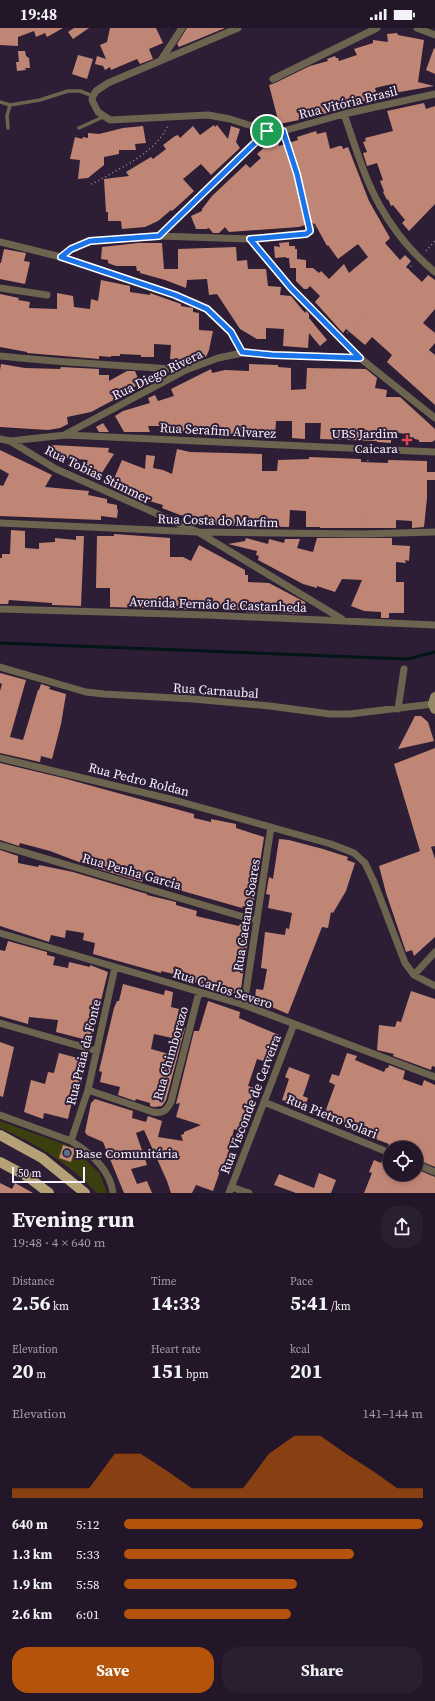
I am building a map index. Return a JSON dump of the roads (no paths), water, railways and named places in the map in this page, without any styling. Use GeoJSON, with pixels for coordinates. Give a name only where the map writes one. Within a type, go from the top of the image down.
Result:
{"type":"FeatureCollection","features":[{"type":"Feature","properties":{"kind":"main road"},"geometry":{"type":"LineString","coordinates":[[0,1135],[42,1158],[85,1193]]}},
{"type":"Feature","properties":{"kind":"main road"},"geometry":{"type":"LineString","coordinates":[[0,1162],[28,1177],[50,1193]]}},
{"type":"Feature","properties":{"kind":"street"},"geometry":{"type":"LineString","coordinates":[[161,60],[182,28]]}},
{"type":"Feature","properties":{"kind":"street"},"geometry":{"type":"LineString","coordinates":[[103,117],[95,107],[93,96],[100,88],[108,83],[238,28]]}},
{"type":"Feature","properties":{"kind":"street"},"geometry":{"type":"LineString","coordinates":[[274,79],[377,28]]}},
{"type":"Feature","properties":{"kind":"street"},"geometry":{"type":"LineString","coordinates":[[417,28],[435,35]]}},
{"type":"Feature","properties":{"kind":"street","name":"Rua Vitória Brasil"},"geometry":{"type":"LineString","coordinates":[[103,117],[110,120],[117,120],[172,116],[216,116],[267,131],[283,131],[344,114],[435,94]]}},
{"type":"Feature","properties":{"kind":"street"},"geometry":{"type":"LineString","coordinates":[[344,114],[370,186],[389,222],[419,258],[435,272]]}},
{"type":"Feature","properties":{"kind":"street"},"geometry":{"type":"LineString","coordinates":[[159,236],[267,131]]}},
{"type":"Feature","properties":{"kind":"street"},"geometry":{"type":"LineString","coordinates":[[61,257],[71,249],[90,241],[159,236],[250,239],[306,234],[311,228]]}},
{"type":"Feature","properties":{"kind":"street"},"geometry":{"type":"LineString","coordinates":[[250,239],[291,288],[360,358],[435,418]]}},
{"type":"Feature","properties":{"kind":"street"},"geometry":{"type":"LineString","coordinates":[[0,242],[61,257],[175,295],[207,309],[231,332],[242,352]]}},
{"type":"Feature","properties":{"kind":"street"},"geometry":{"type":"LineString","coordinates":[[0,288],[47,295]]}},
{"type":"Feature","properties":{"kind":"street","name":"Rua Diego Rivera"},"geometry":{"type":"LineString","coordinates":[[66,435],[186,370],[218,358],[242,352],[272,355],[360,358]]}},
{"type":"Feature","properties":{"kind":"street"},"geometry":{"type":"LineString","coordinates":[[0,356],[54,362],[124,365],[186,370]]}},
{"type":"Feature","properties":{"kind":"street","name":"Rua Serafim Alvarez"},"geometry":{"type":"LineString","coordinates":[[0,439],[10,441],[66,435],[435,452]]}},
{"type":"Feature","properties":{"kind":"street","name":"Rua Tobias Stimmer"},"geometry":{"type":"LineString","coordinates":[[10,441],[56,469],[198,532],[344,620]]}},
{"type":"Feature","properties":{"kind":"street","name":"Rua Costa do Marfim"},"geometry":{"type":"LineString","coordinates":[[0,524],[198,532],[363,534],[435,532]]}},
{"type":"Feature","properties":{"kind":"street","name":"Avenida Fernão de Castanheda"},"geometry":{"type":"LineString","coordinates":[[0,609],[344,620],[435,625]]}},
{"type":"Feature","properties":{"kind":"street","name":"Rua Carnaubal"},"geometry":{"type":"LineString","coordinates":[[0,667],[86,692],[270,706],[330,714],[350,714],[434,704]]}},
{"type":"Feature","properties":{"kind":"street"},"geometry":{"type":"LineString","coordinates":[[398,709],[404,669]]}},
{"type":"Feature","properties":{"kind":"street","name":"Rua Pedro Roldan"},"geometry":{"type":"LineString","coordinates":[[0,758],[159,796],[331,844],[354,853],[365,863],[374,882],[401,955],[414,975]]}},
{"type":"Feature","properties":{"kind":"street","name":"Rua Caetano Soares"},"geometry":{"type":"LineString","coordinates":[[244,1006],[271,827]]}},
{"type":"Feature","properties":{"kind":"street","name":"Rua Penha Garcia"},"geometry":{"type":"LineString","coordinates":[[0,845],[257,921]]}},
{"type":"Feature","properties":{"kind":"street","name":"Rua Carlos Severo"},"geometry":{"type":"LineString","coordinates":[[0,933],[244,1006],[435,1076]]}},
{"type":"Feature","properties":{"kind":"street"},"geometry":{"type":"LineString","coordinates":[[435,952],[414,975],[435,986]]}},
{"type":"Feature","properties":{"kind":"street","name":"Rua Praia da Fonte"},"geometry":{"type":"LineString","coordinates":[[71,1141],[88,1090],[116,967]]}},
{"type":"Feature","properties":{"kind":"street","name":"Rua Chimborazo"},"geometry":{"type":"LineString","coordinates":[[88,1090],[154,1112],[163,1112],[168,1108],[171,1102],[199,992]]}},
{"type":"Feature","properties":{"kind":"street"},"geometry":{"type":"LineString","coordinates":[[0,1023],[97,1050]]}},
{"type":"Feature","properties":{"kind":"street","name":"Rua Visconde de Cerveira"},"geometry":{"type":"LineString","coordinates":[[230,1190],[294,1024]]}},
{"type":"Feature","properties":{"kind":"street","name":"Rua Pietro Solari"},"geometry":{"type":"LineString","coordinates":[[264,1102],[383,1151]]}},
{"type":"Feature","properties":{"kind":"street"},"geometry":{"type":"LineString","coordinates":[[0,1115],[71,1141],[94,1158],[105,1172],[113,1193]]}},
{"type":"Feature","properties":{"kind":"street"},"geometry":{"type":"LineString","coordinates":[[423,1167],[435,1172]]}},
{"type":"Feature","properties":{"kind":"street"},"geometry":{"type":"LineString","coordinates":[[230,1190],[249,1193]]}},
{"type":"Feature","properties":{"kind":"lane"},"geometry":{"type":"LineString","coordinates":[[0,102],[10,105],[40,100],[68,91],[80,91],[93,96]]}},
{"type":"Feature","properties":{"kind":"lane"},"geometry":{"type":"LineString","coordinates":[[8,128],[7,116],[10,105]]}},
{"type":"Feature","properties":{"kind":"lane"},"geometry":{"type":"LineString","coordinates":[[79,128],[103,117]]}},
{"type":"Feature","properties":{"kind":"waterway"},"geometry":{"type":"LineString","coordinates":[[0,643],[408,659],[435,652]]}},
{"type":"Feature","properties":{"kind":"place","name":"UBS Jardim Caicara"},"geometry":{"type":"Point","coordinates":[407,440]}},
{"type":"Feature","properties":{"kind":"place","name":"Base Comunitária"},"geometry":{"type":"Point","coordinates":[67,1153]}}]}
